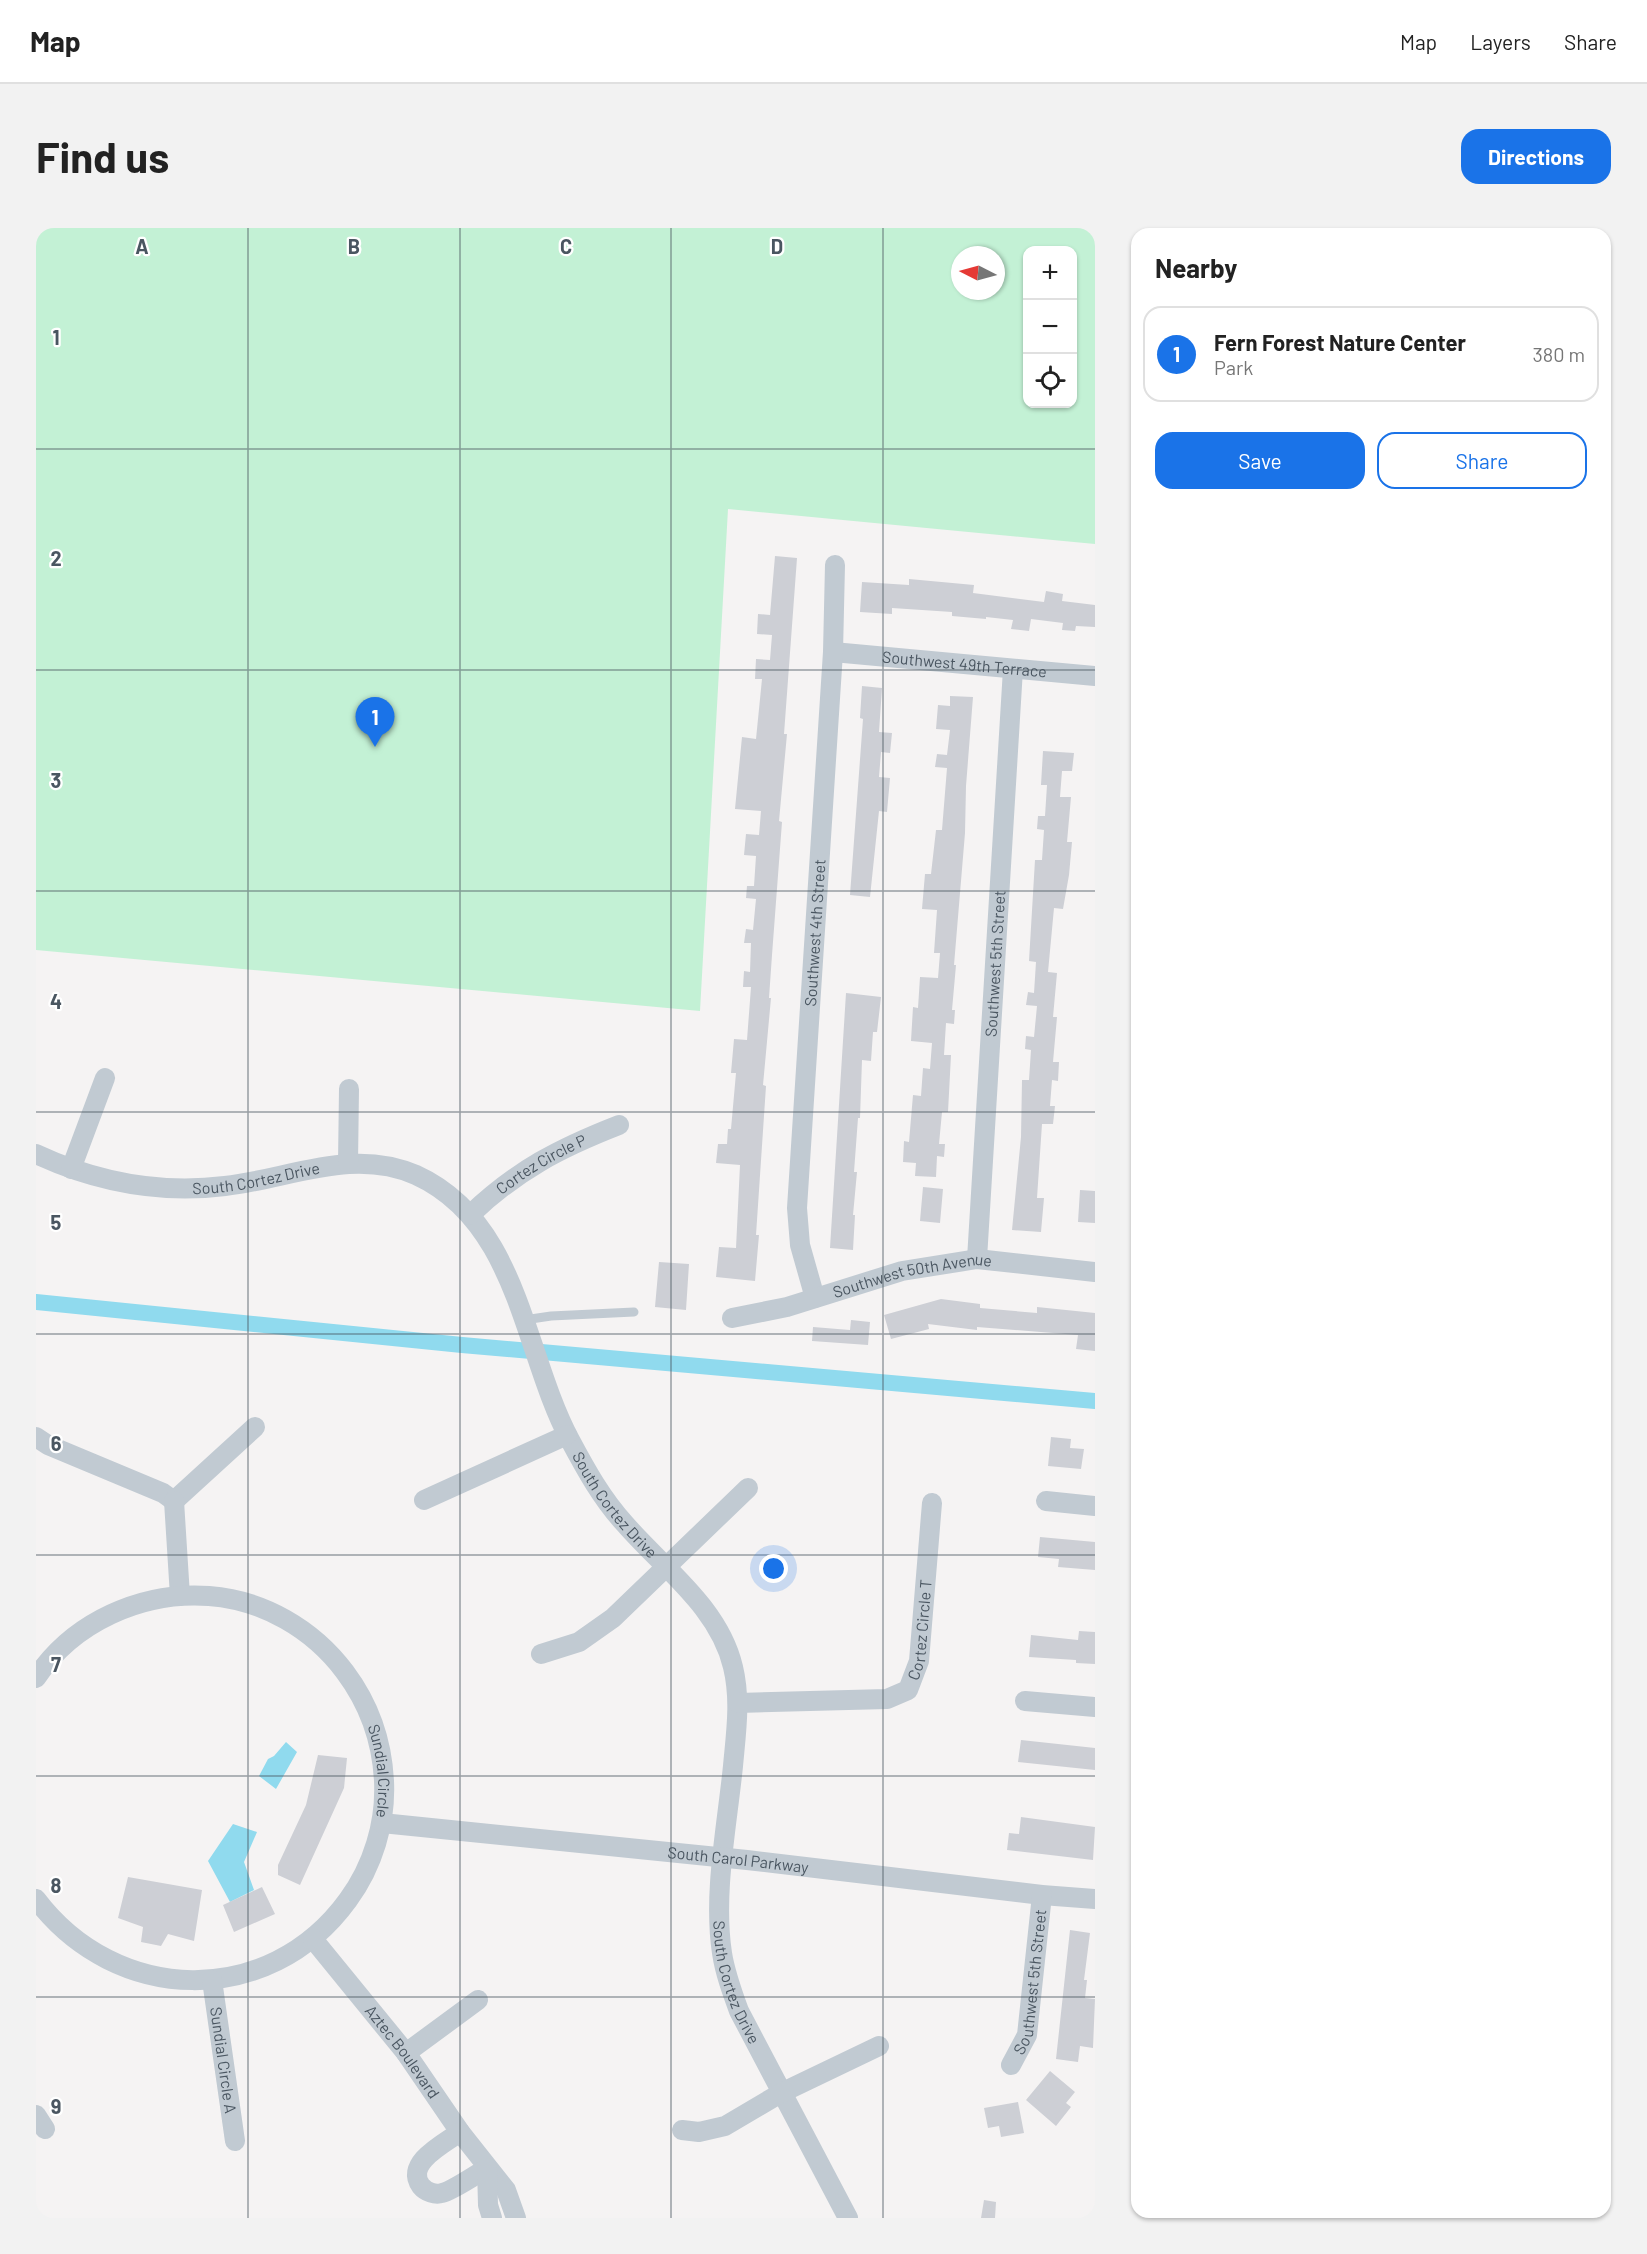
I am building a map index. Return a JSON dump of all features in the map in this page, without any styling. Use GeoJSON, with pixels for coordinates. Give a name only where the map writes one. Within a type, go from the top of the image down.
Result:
{"type":"FeatureCollection","features":[{"type":"Feature","properties":{"kind":"street","name":"Southwest 4th Street"},"geometry":{"type":"LineString","coordinates":[[815,1298],[800,1245],[797,1208],[833,652],[835,565]]}},
{"type":"Feature","properties":{"kind":"street","name":"Southwest 49th Terrace"},"geometry":{"type":"LineString","coordinates":[[833,652],[1095,676]]}},
{"type":"Feature","properties":{"kind":"street","name":"Southwest 5th Street"},"geometry":{"type":"LineString","coordinates":[[977,1259],[1013,669]]}},
{"type":"Feature","properties":{"kind":"street"},"geometry":{"type":"LineString","coordinates":[[71,1169],[105,1078]]}},
{"type":"Feature","properties":{"kind":"street"},"geometry":{"type":"LineString","coordinates":[[348,1163],[349,1089]]}},
{"type":"Feature","properties":{"kind":"street","name":"Cortez Circle P"},"geometry":{"type":"LineString","coordinates":[[470,1215],[539,1161],[571,1144],[619,1125]]}},
{"type":"Feature","properties":{"kind":"street","name":"South Cortez Drive"},"geometry":{"type":"LineString","coordinates":[[36,1154],[98,1178],[129,1185],[179,1190],[228,1186],[348,1163],[385,1167],[415,1175],[439,1189],[470,1215],[482,1230],[498,1258],[527,1326],[567,1435],[608,1504],[704,1609],[721,1634],[732,1664],[738,1703],[719,1926],[722,1955],[739,2011],[848,2218]]}},
{"type":"Feature","properties":{"kind":"street","name":"Southwest 50th Avenue"},"geometry":{"type":"LineString","coordinates":[[732,1318],[787,1307],[902,1271],[977,1259],[1095,1272]]}},
{"type":"Feature","properties":{"kind":"street"},"geometry":{"type":"LineString","coordinates":[[174,1501],[255,1427]]}},
{"type":"Feature","properties":{"kind":"street"},"geometry":{"type":"LineString","coordinates":[[424,1500],[567,1435]]}},
{"type":"Feature","properties":{"kind":"street"},"geometry":{"type":"LineString","coordinates":[[36,1437],[48,1445],[163,1493],[174,1501]]}},
{"type":"Feature","properties":{"kind":"street"},"geometry":{"type":"LineString","coordinates":[[541,1654],[579,1642],[613,1618],[748,1488]]}},
{"type":"Feature","properties":{"kind":"street"},"geometry":{"type":"LineString","coordinates":[[174,1501],[180,1596]]}},
{"type":"Feature","properties":{"kind":"street"},"geometry":{"type":"LineString","coordinates":[[1046,1501],[1095,1506]]}},
{"type":"Feature","properties":{"kind":"street","name":"Cortez Circle T"},"geometry":{"type":"LineString","coordinates":[[738,1703],[887,1699],[908,1690],[919,1661],[932,1503]]}},
{"type":"Feature","properties":{"kind":"street","name":"Sundial Circle"},"geometry":{"type":"LineString","coordinates":[[36,1678],[59,1650],[80,1632],[128,1607],[180,1596],[210,1596],[238,1601],[266,1610],[292,1623],[308,1634],[336,1660],[368,1709],[378,1736],[384,1784],[382,1823],[372,1856],[357,1887],[337,1915],[313,1939],[282,1959],[248,1973],[212,1980],[186,1981],[160,1978],[118,1966],[87,1949],[40,1913]]}},
{"type":"Feature","properties":{"kind":"street"},"geometry":{"type":"LineString","coordinates":[[1024,1701],[1095,1707]]}},
{"type":"Feature","properties":{"kind":"street","name":"South Carol Parkway"},"geometry":{"type":"LineString","coordinates":[[382,1823],[1095,1899]]}},
{"type":"Feature","properties":{"kind":"street","name":"Southwest 5th Street"},"geometry":{"type":"LineString","coordinates":[[1011,2066],[1027,2035],[1042,1895]]}},
{"type":"Feature","properties":{"kind":"street","name":"Aztec Boulevard"},"geometry":{"type":"LineString","coordinates":[[313,1939],[406,2053],[460,2132],[506,2190],[516,2218]]}},
{"type":"Feature","properties":{"kind":"street","name":"Sundial Circle A"},"geometry":{"type":"LineString","coordinates":[[212,1980],[235,2141]]}},
{"type":"Feature","properties":{"kind":"street"},"geometry":{"type":"LineString","coordinates":[[406,2053],[478,2000]]}},
{"type":"Feature","properties":{"kind":"street"},"geometry":{"type":"LineString","coordinates":[[682,2130],[699,2132],[724,2126],[781,2093],[879,2046]]}},
{"type":"Feature","properties":{"kind":"street"},"geometry":{"type":"LineString","coordinates":[[460,2132],[422,2160],[417,2170],[418,2181],[431,2193],[443,2193],[487,2168],[492,2218]]}},
{"type":"Feature","properties":{"kind":"lane"},"geometry":{"type":"LineString","coordinates":[[527,1326],[551,1316],[634,1312]]}},
{"type":"Feature","properties":{"kind":"green space"},"geometry":{"type":"Polygon","coordinates":[[[36,228],[1095,228],[1095,544],[728,509],[700,1011],[36,950],[36,228]]]}},
{"type":"Feature","properties":{"kind":"water"},"geometry":{"type":"Polygon","coordinates":[[[286,1742],[297,1752],[276,1789],[259,1776],[268,1759],[274,1756],[286,1742]]]}},
{"type":"Feature","properties":{"kind":"water"},"geometry":{"type":"Polygon","coordinates":[[[233,1824],[257,1832],[244,1862],[254,1890],[230,1902],[208,1861],[233,1824]]]}},
{"type":"Feature","properties":{"kind":"building"},"geometry":{"type":"Polygon","coordinates":[[[775,556],[797,558],[784,734],[787,734],[779,821],[782,822],[769,998],[771,998],[763,1085],[766,1086],[755,1281],[716,1277],[719,1247],[736,1248],[740,1165],[716,1163],[718,1144],[727,1144],[728,1129],[731,1129],[736,1073],[731,1073],[734,1039],[747,1040],[751,987],[743,987],[744,971],[750,972],[751,943],[744,943],[746,929],[753,930],[756,899],[746,898],[747,886],[754,886],[756,856],[744,855],[746,834],[759,835],[761,811],[735,809],[742,737],[756,739],[762,679],[755,679],[756,659],[770,660],[772,635],[757,634],[758,614],[770,615],[775,556]]]}},
{"type":"Feature","properties":{"kind":"building"},"geometry":{"type":"Polygon","coordinates":[[[909,579],[974,585],[973,593],[1044,602],[1046,591],[1063,594],[1062,601],[1095,605],[1095,627],[1076,626],[1075,631],[1062,630],[1063,623],[1031,619],[1029,631],[1011,629],[1013,620],[952,616],[952,612],[892,608],[892,614],[860,612],[862,582],[909,585],[909,579]]]}},
{"type":"Feature","properties":{"kind":"building"},"geometry":{"type":"Polygon","coordinates":[[[862,686],[882,688],[879,732],[892,733],[890,753],[881,752],[879,777],[890,778],[887,812],[879,811],[870,897],[850,895],[863,719],[860,718],[862,686]]]}},
{"type":"Feature","properties":{"kind":"building"},"geometry":{"type":"Polygon","coordinates":[[[950,696],[973,697],[954,965],[956,965],[952,1010],[955,1010],[954,1024],[946,1023],[944,1055],[951,1055],[948,1112],[942,1112],[939,1144],[945,1144],[944,1157],[937,1156],[936,1177],[915,1176],[916,1163],[903,1162],[904,1141],[909,1142],[913,1095],[921,1096],[923,1068],[930,1069],[932,1043],[911,1041],[913,1007],[918,1008],[920,977],[938,978],[940,953],[934,953],[937,910],[922,909],[925,874],[931,874],[936,830],[942,830],[947,768],[935,767],[937,754],[947,755],[950,730],[936,729],[938,705],[950,706],[950,696]]]}},
{"type":"Feature","properties":{"kind":"building"},"geometry":{"type":"Polygon","coordinates":[[[1043,751],[1074,753],[1072,771],[1062,771],[1060,797],[1071,797],[1067,842],[1072,842],[1063,909],[1054,908],[1048,972],[1057,973],[1053,1017],[1057,1017],[1053,1062],[1059,1062],[1058,1081],[1052,1080],[1050,1106],[1055,1106],[1053,1124],[1042,1124],[1037,1198],[1044,1198],[1041,1232],[1012,1230],[1021,1137],[1022,1080],[1029,1080],[1031,1050],[1025,1049],[1026,1036],[1034,1037],[1037,1006],[1026,1005],[1028,992],[1034,993],[1036,962],[1029,961],[1035,860],[1042,860],[1044,830],[1037,829],[1038,816],[1045,816],[1047,785],[1041,785],[1043,751]]]}},
{"type":"Feature","properties":{"kind":"building"},"geometry":{"type":"Polygon","coordinates":[[[846,993],[881,997],[877,1032],[873,1032],[871,1061],[862,1060],[860,1118],[858,1118],[854,1172],[857,1172],[853,1250],[830,1248],[846,993]]]}},
{"type":"Feature","properties":{"kind":"building"},"geometry":{"type":"Polygon","coordinates":[[[923,1187],[943,1189],[940,1223],[920,1221],[923,1187]]]}},
{"type":"Feature","properties":{"kind":"building"},"geometry":{"type":"Polygon","coordinates":[[[1080,1190],[1095,1191],[1095,1223],[1078,1222],[1080,1190]]]}},
{"type":"Feature","properties":{"kind":"building"},"geometry":{"type":"Polygon","coordinates":[[[659,1262],[689,1264],[686,1310],[655,1307],[659,1262]]]}},
{"type":"Feature","properties":{"kind":"building"},"geometry":{"type":"Polygon","coordinates":[[[941,1299],[980,1304],[980,1308],[1037,1313],[1037,1307],[1095,1313],[1095,1351],[1076,1349],[1078,1335],[977,1327],[977,1330],[928,1324],[929,1329],[891,1339],[884,1315],[941,1299]]]}},
{"type":"Feature","properties":{"kind":"building"},"geometry":{"type":"Polygon","coordinates":[[[851,1320],[870,1322],[868,1345],[812,1341],[813,1327],[850,1330],[851,1320]]]}},
{"type":"Feature","properties":{"kind":"building"},"geometry":{"type":"Polygon","coordinates":[[[1051,1437],[1071,1439],[1070,1448],[1084,1449],[1081,1469],[1048,1466],[1051,1437]]]}},
{"type":"Feature","properties":{"kind":"building"},"geometry":{"type":"Polygon","coordinates":[[[1040,1537],[1095,1542],[1095,1570],[1058,1567],[1059,1559],[1038,1557],[1040,1537]]]}},
{"type":"Feature","properties":{"kind":"building"},"geometry":{"type":"Polygon","coordinates":[[[1079,1631],[1095,1632],[1095,1664],[1076,1663],[1076,1660],[1029,1657],[1031,1635],[1078,1640],[1079,1631]]]}},
{"type":"Feature","properties":{"kind":"building"},"geometry":{"type":"Polygon","coordinates":[[[1021,1740],[1095,1748],[1095,1770],[1018,1762],[1021,1740]]]}},
{"type":"Feature","properties":{"kind":"building"},"geometry":{"type":"Polygon","coordinates":[[[318,1755],[347,1758],[344,1788],[300,1885],[278,1875],[278,1865],[306,1805],[318,1755]]]}},
{"type":"Feature","properties":{"kind":"building"},"geometry":{"type":"Polygon","coordinates":[[[1021,1817],[1095,1827],[1093,1860],[1007,1850],[1009,1833],[1019,1834],[1021,1817]]]}},
{"type":"Feature","properties":{"kind":"building"},"geometry":{"type":"Polygon","coordinates":[[[128,1877],[202,1890],[194,1941],[168,1934],[161,1946],[141,1942],[143,1927],[118,1918],[128,1877]]]}},
{"type":"Feature","properties":{"kind":"building"},"geometry":{"type":"Polygon","coordinates":[[[262,1887],[275,1914],[234,1932],[223,1905],[262,1887]]]}},
{"type":"Feature","properties":{"kind":"building"},"geometry":{"type":"Polygon","coordinates":[[[1070,1930],[1090,1933],[1084,1980],[1087,1980],[1085,1998],[1095,1999],[1093,2048],[1080,2046],[1078,2062],[1056,2059],[1070,1930]]]}},
{"type":"Feature","properties":{"kind":"building"},"geometry":{"type":"Polygon","coordinates":[[[1050,2071],[1075,2092],[1066,2103],[1071,2107],[1056,2126],[1026,2100],[1050,2071]]]}},
{"type":"Feature","properties":{"kind":"building"},"geometry":{"type":"Polygon","coordinates":[[[1018,2102],[1024,2133],[1001,2137],[999,2126],[988,2128],[984,2108],[1018,2102]]]}},
{"type":"Feature","properties":{"kind":"building"},"geometry":{"type":"Polygon","coordinates":[[[984,2200],[996,2202],[995,2218],[981,2218],[984,2200]]]}},
{"type":"Feature","properties":{"kind":"waterway"},"geometry":{"type":"LineString","coordinates":[[36,1302],[462,1345],[1095,1401]]}},
{"type":"Feature","properties":{"kind":"place","name":"Fern Forest Nature Center"},"geometry":{"type":"Point","coordinates":[375,747]}}]}
